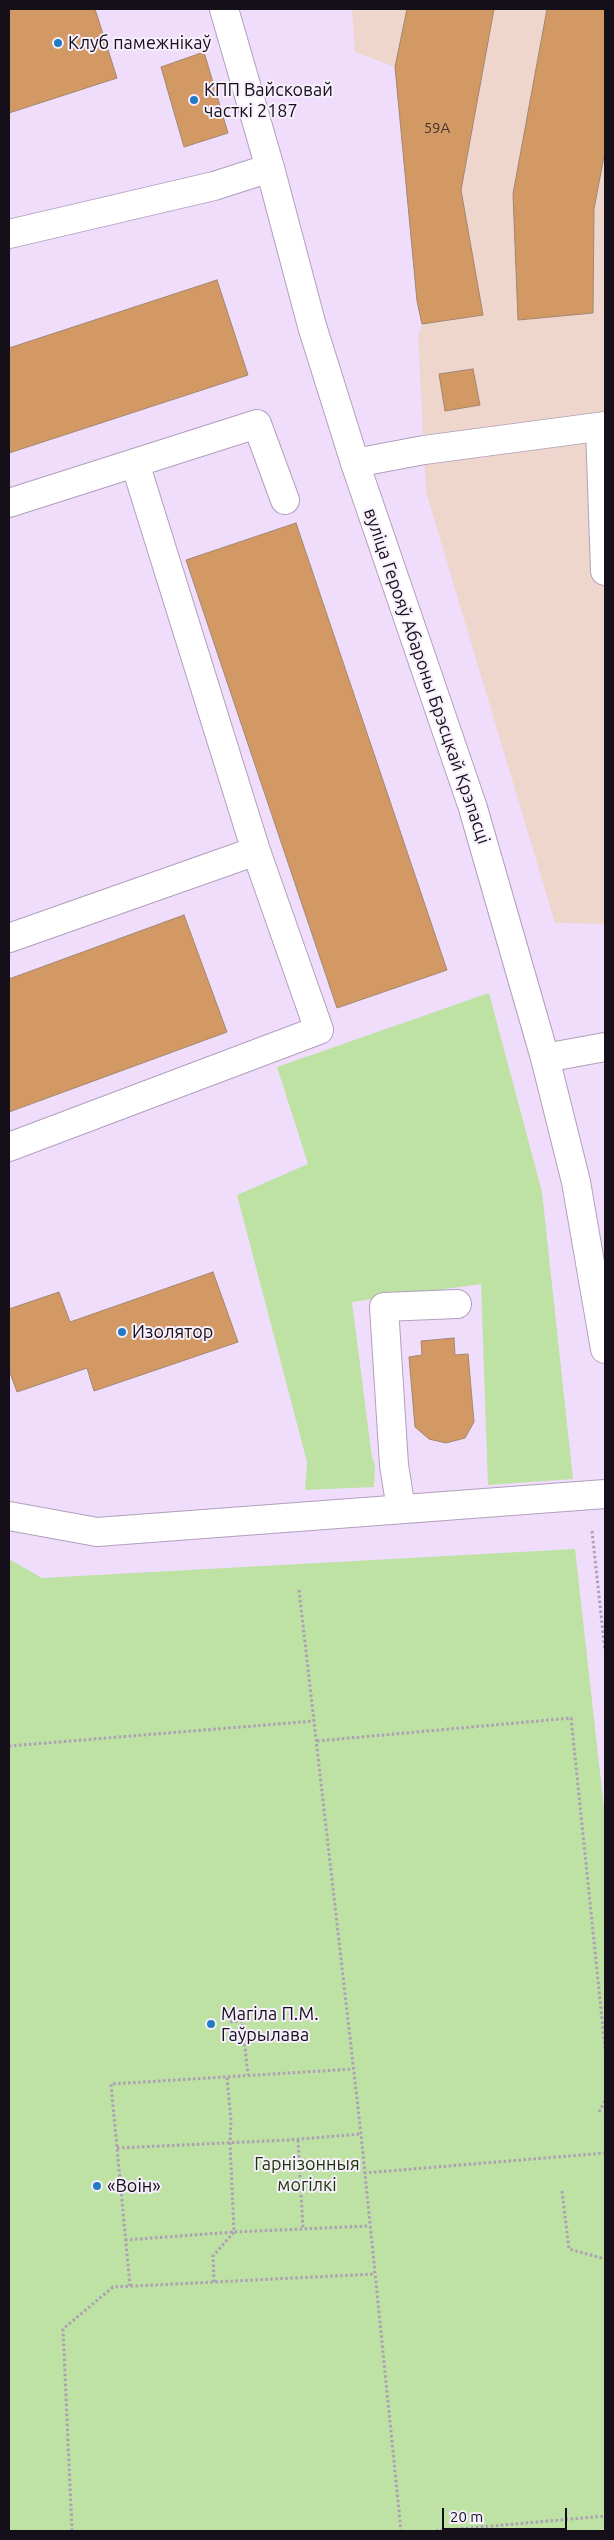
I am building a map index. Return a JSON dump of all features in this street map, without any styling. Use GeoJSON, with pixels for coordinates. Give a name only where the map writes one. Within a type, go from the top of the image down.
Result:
{"type":"FeatureCollection","features":[{"type":"Feature","properties":{"kind":"main road","name":"вуліца Герояў Абароны Брэсцкай Крэпасці"},"geometry":{"type":"LineString","coordinates":[[224,9],[270,168],[312,326],[355,463],[473,808],[545,1058],[576,1182],[605,1348]]}},
{"type":"Feature","properties":{"kind":"main road"},"geometry":{"type":"LineString","coordinates":[[9,234],[214,186],[270,168]]}},
{"type":"Feature","properties":{"kind":"main road"},"geometry":{"type":"LineString","coordinates":[[9,503],[257,424],[284,500]]}},
{"type":"Feature","properties":{"kind":"main road"},"geometry":{"type":"LineString","coordinates":[[355,463],[424,450],[603,427],[605,571]]}},
{"type":"Feature","properties":{"kind":"main road"},"geometry":{"type":"LineString","coordinates":[[9,1147],[319,1030],[256,851],[135,463]]}},
{"type":"Feature","properties":{"kind":"main road"},"geometry":{"type":"LineString","coordinates":[[9,938],[256,851]]}},
{"type":"Feature","properties":{"kind":"main road"},"geometry":{"type":"LineString","coordinates":[[545,1058],[605,1047]]}},
{"type":"Feature","properties":{"kind":"main road"},"geometry":{"type":"LineString","coordinates":[[401,1509],[394,1465],[384,1307],[457,1304]]}},
{"type":"Feature","properties":{"kind":"main road"},"geometry":{"type":"LineString","coordinates":[[9,1516],[97,1532],[597,1495]]}},
{"type":"Feature","properties":{"kind":"path"},"geometry":{"type":"LineString","coordinates":[[597,1495],[605,1650]]}},
{"type":"Feature","properties":{"kind":"path"},"geometry":{"type":"LineString","coordinates":[[299,1590],[361,2134],[401,2531]]}},
{"type":"Feature","properties":{"kind":"path"},"geometry":{"type":"LineString","coordinates":[[317,1742],[571,1718],[605,2048]]}},
{"type":"Feature","properties":{"kind":"path"},"geometry":{"type":"LineString","coordinates":[[9,1746],[314,1721]]}},
{"type":"Feature","properties":{"kind":"path"},"geometry":{"type":"LineString","coordinates":[[230,2022],[242,2021],[248,2076]]}},
{"type":"Feature","properties":{"kind":"path"},"geometry":{"type":"LineString","coordinates":[[130,2286],[111,2084],[353,2069]]}},
{"type":"Feature","properties":{"kind":"path"},"geometry":{"type":"LineString","coordinates":[[214,2282],[213,2256],[234,2232],[230,2143],[231,2122],[226,2077]]}},
{"type":"Feature","properties":{"kind":"path"},"geometry":{"type":"LineString","coordinates":[[599,2112],[605,2101]]}},
{"type":"Feature","properties":{"kind":"path"},"geometry":{"type":"LineString","coordinates":[[117,2148],[298,2140],[361,2134]]}},
{"type":"Feature","properties":{"kind":"path"},"geometry":{"type":"LineString","coordinates":[[298,2140],[303,2229]]}},
{"type":"Feature","properties":{"kind":"path"},"geometry":{"type":"LineString","coordinates":[[364,2173],[605,2153]]}},
{"type":"Feature","properties":{"kind":"path"},"geometry":{"type":"LineString","coordinates":[[562,2191],[569,2249],[605,2259]]}},
{"type":"Feature","properties":{"kind":"path"},"geometry":{"type":"LineString","coordinates":[[125,2240],[234,2232],[369,2226]]}},
{"type":"Feature","properties":{"kind":"path"},"geometry":{"type":"LineString","coordinates":[[72,2531],[63,2329],[113,2287],[374,2274]]}},
{"type":"Feature","properties":{"kind":"path"},"geometry":{"type":"LineString","coordinates":[[436,2531],[605,2516]]}},
{"type":"Feature","properties":{"kind":"shaded area"},"geometry":{"type":"Polygon","coordinates":[[[352,9],[605,9],[605,924],[555,923],[426,492],[418,336],[422,324],[395,67],[355,52],[352,9]]]}},
{"type":"Feature","properties":{"kind":"green space"},"geometry":{"type":"Polygon","coordinates":[[[489,993],[542,1192],[573,1479],[488,1485],[481,1284],[352,1302],[372,1458],[375,1464],[374,1487],[305,1490],[307,1462],[237,1195],[308,1164],[277,1067],[489,993]]]}},
{"type":"Feature","properties":{"kind":"green space","name":"Гарнізонныя могілкі"},"geometry":{"type":"Polygon","coordinates":[[[575,1549],[605,1817],[605,2531],[9,2531],[9,1559],[42,1578],[575,1549]]]}},
{"type":"Feature","properties":{"kind":"building","name":"Клуб памежнікаў"},"geometry":{"type":"Polygon","coordinates":[[[9,9],[95,9],[117,78],[9,113],[9,9]]]}},
{"type":"Feature","properties":{"kind":"building"},"geometry":{"type":"Polygon","coordinates":[[[407,9],[494,9],[461,190],[483,315],[422,324],[417,301],[395,67],[407,9]]]}},
{"type":"Feature","properties":{"kind":"building"},"geometry":{"type":"Polygon","coordinates":[[[547,9],[605,9],[605,151],[594,209],[593,313],[518,320],[513,194],[547,9]]]}},
{"type":"Feature","properties":{"kind":"building","name":"КПП Вайсковай часткі 2187"},"geometry":{"type":"Polygon","coordinates":[[[204,52],[228,133],[184,147],[161,67],[204,52]]]}},
{"type":"Feature","properties":{"kind":"building"},"geometry":{"type":"Polygon","coordinates":[[[217,280],[248,375],[9,453],[9,348],[217,280]]]}},
{"type":"Feature","properties":{"kind":"building"},"geometry":{"type":"Polygon","coordinates":[[[473,369],[480,405],[445,411],[439,374],[473,369]]]}},
{"type":"Feature","properties":{"kind":"building"},"geometry":{"type":"Polygon","coordinates":[[[296,523],[447,970],[337,1008],[186,560],[296,523]]]}},
{"type":"Feature","properties":{"kind":"building"},"geometry":{"type":"Polygon","coordinates":[[[184,915],[227,1032],[9,1112],[9,979],[184,915]]]}},
{"type":"Feature","properties":{"kind":"building","name":"Изолятор"},"geometry":{"type":"Polygon","coordinates":[[[213,1272],[238,1342],[94,1391],[87,1368],[17,1392],[9,1370],[9,1309],[59,1292],[70,1322],[213,1272]]]}},
{"type":"Feature","properties":{"kind":"building"},"geometry":{"type":"Polygon","coordinates":[[[454,1338],[455,1355],[468,1354],[474,1422],[465,1438],[446,1443],[429,1439],[415,1427],[409,1357],[422,1355],[421,1341],[454,1338]]]}},
{"type":"Feature","properties":{"kind":"place","name":"Клуб памежнікаў"},"geometry":{"type":"Point","coordinates":[58,43]}},
{"type":"Feature","properties":{"kind":"place","name":"КПП Вайсковай часткі 2187"},"geometry":{"type":"Point","coordinates":[194,100]}},
{"type":"Feature","properties":{"kind":"place","name":"Изолятор"},"geometry":{"type":"Point","coordinates":[122,1332]}},
{"type":"Feature","properties":{"kind":"place","name":"Магіла П.М. Гаўрылава"},"geometry":{"type":"Point","coordinates":[211,2024]}},
{"type":"Feature","properties":{"kind":"place","name":"«Воін»"},"geometry":{"type":"Point","coordinates":[97,2186]}}]}
